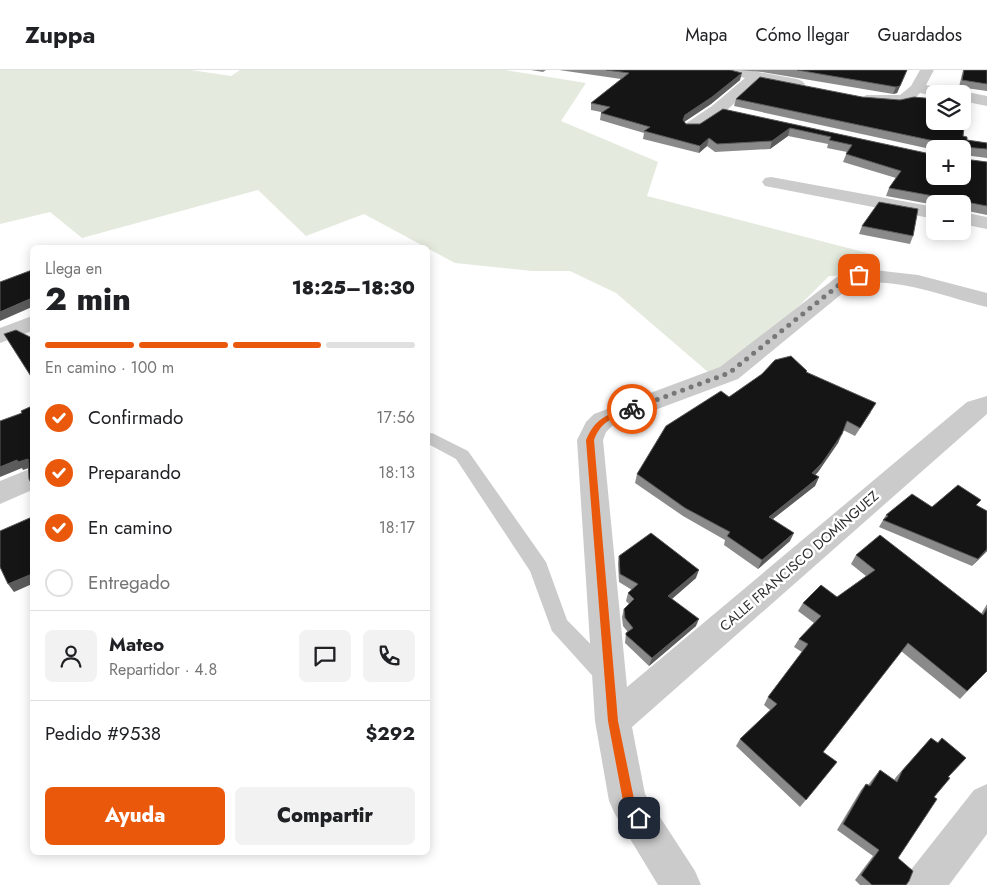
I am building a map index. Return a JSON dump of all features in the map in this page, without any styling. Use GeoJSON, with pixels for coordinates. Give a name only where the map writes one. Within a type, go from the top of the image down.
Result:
{"type":"FeatureCollection","features":[{"type":"Feature","properties":{"kind":"street"},"geometry":{"type":"LineString","coordinates":[[725,70],[811,87]]}},
{"type":"Feature","properties":{"kind":"street"},"geometry":{"type":"LineString","coordinates":[[857,96],[895,101],[904,100],[918,88],[927,70]]}},
{"type":"Feature","properties":{"kind":"street"},"geometry":{"type":"LineString","coordinates":[[691,127],[718,109],[756,76]]}},
{"type":"Feature","properties":{"kind":"street"},"geometry":{"type":"LineString","coordinates":[[918,88],[926,90]]}},
{"type":"Feature","properties":{"kind":"street"},"geometry":{"type":"LineString","coordinates":[[971,98],[987,101]]}},
{"type":"Feature","properties":{"kind":"street"},"geometry":{"type":"LineString","coordinates":[[718,109],[736,114]]}},
{"type":"Feature","properties":{"kind":"street"},"geometry":{"type":"LineString","coordinates":[[771,182],[926,211]]}},
{"type":"Feature","properties":{"kind":"street"},"geometry":{"type":"LineString","coordinates":[[971,220],[987,223]]}},
{"type":"Feature","properties":{"kind":"street"},"geometry":{"type":"LineString","coordinates":[[681,885],[628,801],[613,721],[609,678],[590,440],[595,428],[603,420],[729,373],[849,277],[874,275],[938,286],[987,300]]}},
{"type":"Feature","properties":{"kind":"street"},"geometry":{"type":"LineString","coordinates":[[0,336],[30,324]]}},
{"type":"Feature","properties":{"kind":"street","name":"CALLE FRANCISCO DOMÍNGUEZ"},"geometry":{"type":"LineString","coordinates":[[613,721],[976,408],[987,405]]}},
{"type":"Feature","properties":{"kind":"street"},"geometry":{"type":"LineString","coordinates":[[0,493],[30,479]]}},
{"type":"Feature","properties":{"kind":"street"},"geometry":{"type":"LineString","coordinates":[[924,885],[987,802]]}},
{"type":"Feature","properties":{"kind":"lane"},"geometry":{"type":"LineString","coordinates":[[430,440],[462,455],[539,568],[559,625],[609,678]]}},
{"type":"Feature","properties":{"kind":"shaded area"},"geometry":{"type":"Polygon","coordinates":[[[0,70],[191,70],[231,76],[240,70],[505,70],[586,83],[561,121],[658,162],[647,196],[875,255],[859,275],[829,276],[752,353],[715,378],[616,293],[570,271],[532,271],[455,263],[430,250],[430,245],[422,245],[364,214],[306,236],[258,190],[82,238],[50,212],[0,224],[0,70]]]}},
{"type":"Feature","properties":{"kind":"building"},"geometry":{"type":"Polygon","coordinates":[[[606,70],[730,70],[742,73],[712,97],[685,115],[683,120],[686,124],[700,124],[723,109],[926,153],[926,185],[971,185],[971,160],[987,162],[987,206],[971,203],[971,195],[928,195],[889,188],[901,171],[846,154],[852,145],[829,140],[831,137],[790,128],[772,141],[717,144],[709,138],[700,146],[644,131],[650,127],[601,113],[610,107],[591,103],[629,73],[606,70]]]}},
{"type":"Feature","properties":{"kind":"building"},"geometry":{"type":"Polygon","coordinates":[[[797,70],[907,70],[900,86],[896,87],[797,70]]]}},
{"type":"Feature","properties":{"kind":"building"},"geometry":{"type":"Polygon","coordinates":[[[964,70],[987,70],[987,84],[962,80],[964,70]]]}},
{"type":"Feature","properties":{"kind":"building"},"geometry":{"type":"Polygon","coordinates":[[[760,77],[862,97],[900,100],[914,97],[926,98],[926,130],[964,130],[963,136],[967,137],[967,140],[930,140],[736,99],[760,77]]]}},
{"type":"Feature","properties":{"kind":"building"},"geometry":{"type":"Polygon","coordinates":[[[971,141],[987,143],[987,149],[971,148],[971,141]]]}},
{"type":"Feature","properties":{"kind":"building"},"geometry":{"type":"Polygon","coordinates":[[[879,202],[918,209],[913,236],[862,226],[879,202]]]}},
{"type":"Feature","properties":{"kind":"building"},"geometry":{"type":"Polygon","coordinates":[[[30,271],[30,299],[0,312],[0,282],[30,271]]]}},
{"type":"Feature","properties":{"kind":"building"},"geometry":{"type":"Polygon","coordinates":[[[16,330],[30,337],[30,375],[4,334],[16,330]]]}},
{"type":"Feature","properties":{"kind":"building"},"geometry":{"type":"Polygon","coordinates":[[[791,356],[806,372],[876,403],[860,428],[847,421],[842,434],[822,463],[812,473],[819,477],[769,517],[794,533],[762,560],[727,536],[730,532],[685,508],[637,474],[666,426],[721,391],[729,397],[762,374],[775,360],[791,356]]]}},
{"type":"Feature","properties":{"kind":"building"},"geometry":{"type":"Polygon","coordinates":[[[30,407],[30,481],[28,459],[18,462],[17,460],[0,467],[0,421],[22,413],[21,411],[30,407]]]}},
{"type":"Feature","properties":{"kind":"building"},"geometry":{"type":"Polygon","coordinates":[[[958,485],[981,500],[976,505],[987,511],[987,549],[978,559],[883,520],[888,516],[886,515],[912,494],[932,507],[958,485]]]}},
{"type":"Feature","properties":{"kind":"building"},"geometry":{"type":"Polygon","coordinates":[[[30,518],[30,575],[8,584],[0,567],[0,531],[30,518]]]}},
{"type":"Feature","properties":{"kind":"building"},"geometry":{"type":"Polygon","coordinates":[[[651,533],[699,570],[668,596],[699,619],[652,658],[626,635],[633,628],[625,618],[624,609],[634,599],[628,593],[638,584],[620,574],[619,556],[651,533]]]}},
{"type":"Feature","properties":{"kind":"building"},"geometry":{"type":"Polygon","coordinates":[[[880,535],[983,615],[987,608],[987,671],[967,691],[908,643],[823,752],[837,762],[806,800],[740,739],[777,704],[768,697],[808,644],[799,639],[821,616],[803,603],[821,585],[837,597],[875,570],[856,555],[880,535]]]}},
{"type":"Feature","properties":{"kind":"building"},"geometry":{"type":"Polygon","coordinates":[[[931,738],[938,743],[942,738],[966,758],[948,777],[950,778],[934,797],[937,799],[898,858],[913,871],[909,881],[906,885],[872,885],[861,875],[879,850],[843,824],[866,784],[870,786],[880,770],[897,782],[902,771],[931,738]]]}},
{"type":"Feature","properties":{"kind":"way so far"},"geometry":{"type":"LineString","coordinates":[[632,409],[729,373],[849,277],[859,275]]}},
{"type":"Feature","properties":{"kind":"route"},"geometry":{"type":"LineString","coordinates":[[632,409],[603,420],[595,428],[590,440],[613,721],[628,801],[639,818]]}}]}
